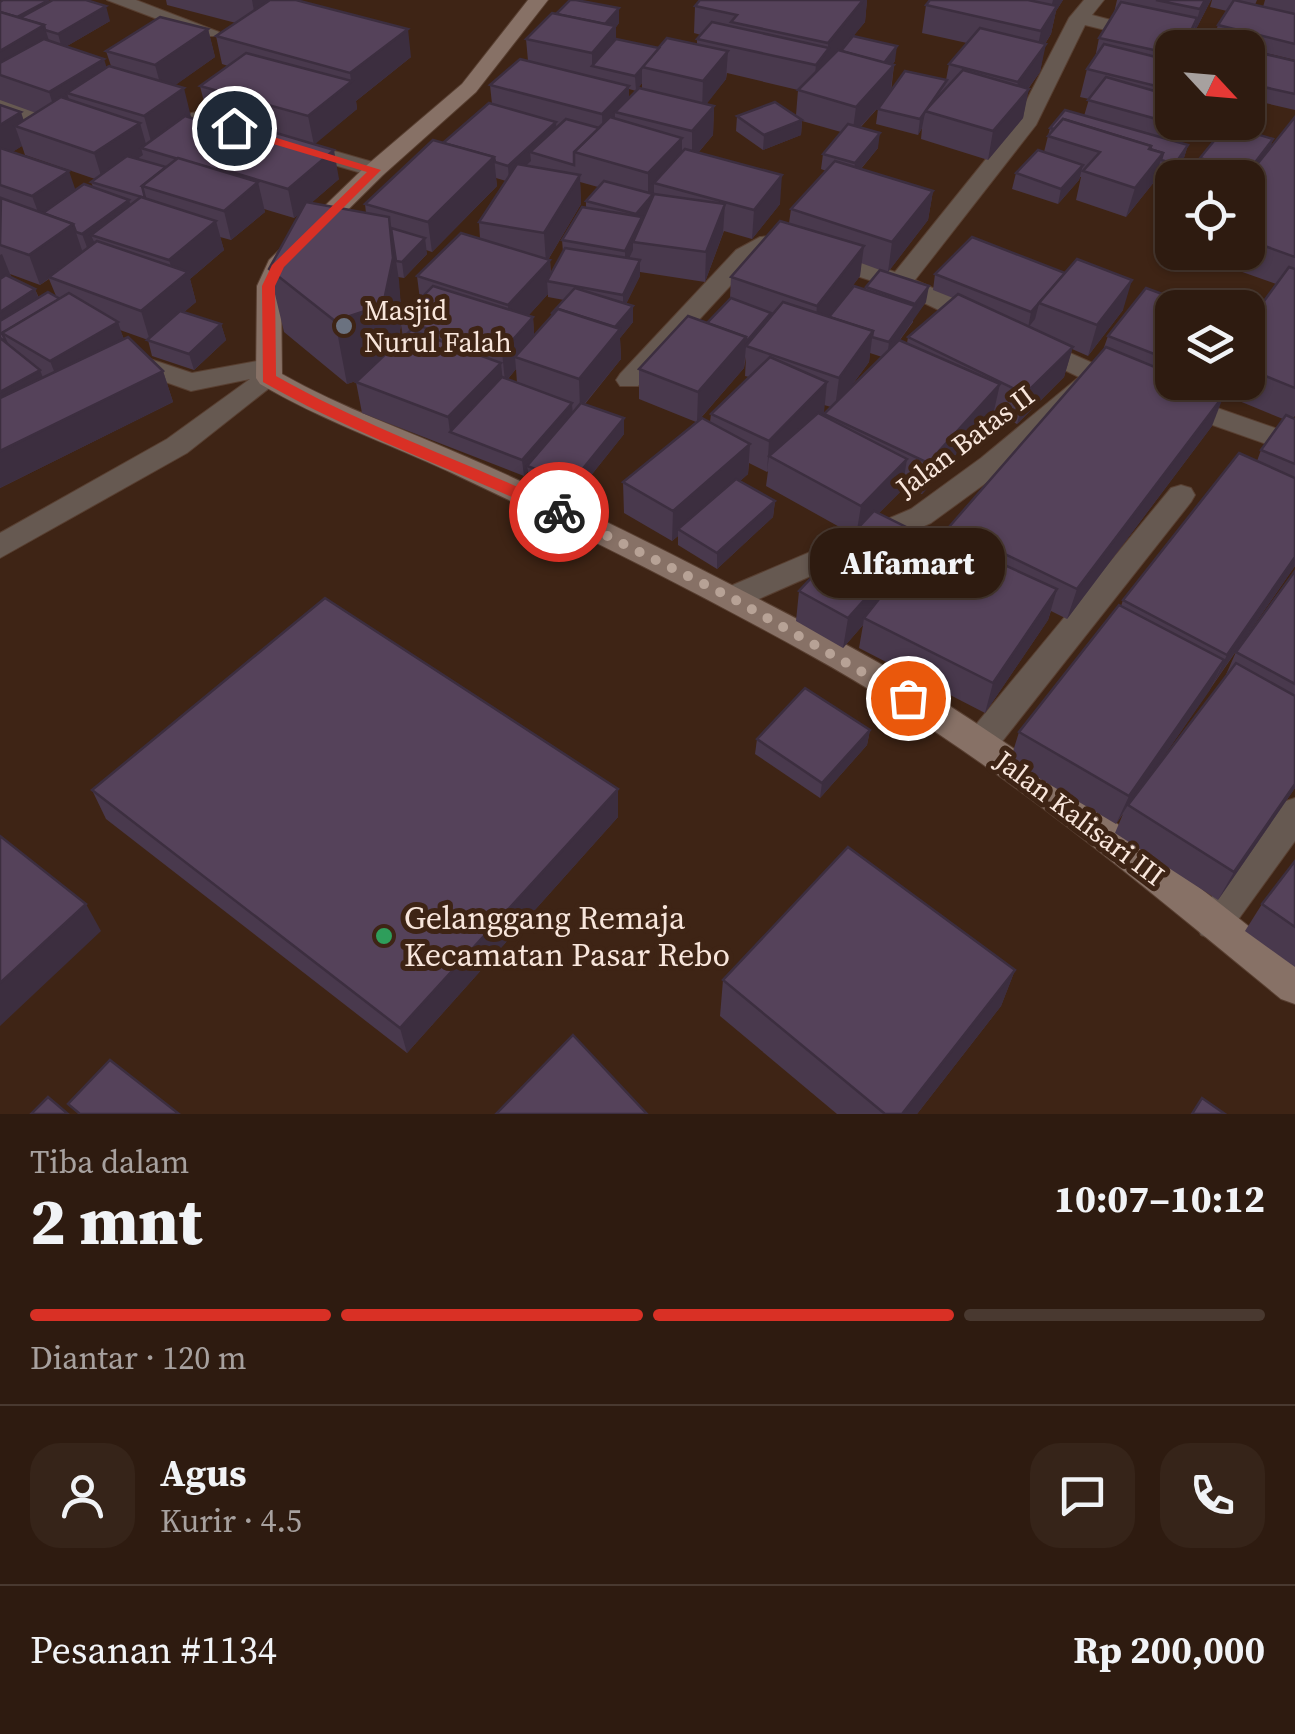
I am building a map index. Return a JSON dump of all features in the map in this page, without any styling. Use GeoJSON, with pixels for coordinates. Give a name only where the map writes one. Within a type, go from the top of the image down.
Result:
{"type":"FeatureCollection","features":[{"type":"Feature","properties":{"kind":"street"},"geometry":{"type":"LineString","coordinates":[[117,0],[209,32]]}},
{"type":"Feature","properties":{"kind":"street"},"geometry":{"type":"LineString","coordinates":[[0,547],[178,446],[268,372],[269,286],[278,265],[375,170],[499,70],[538,0]]}},
{"type":"Feature","properties":{"kind":"street"},"geometry":{"type":"LineString","coordinates":[[900,282],[1025,125],[1087,9],[1155,31]]}},
{"type":"Feature","properties":{"kind":"street"},"geometry":{"type":"LineString","coordinates":[[0,105],[34,119]]}},
{"type":"Feature","properties":{"kind":"street"},"geometry":{"type":"LineString","coordinates":[[199,118],[375,170]]}},
{"type":"Feature","properties":{"kind":"street","name":"Jalan Batas II"},"geometry":{"type":"LineString","coordinates":[[629,380],[745,255],[768,242],[783,242],[900,282],[1106,378],[921,516],[732,598]]}},
{"type":"Feature","properties":{"kind":"street"},"geometry":{"type":"LineString","coordinates":[[126,359],[191,382],[268,372]]}},
{"type":"Feature","properties":{"kind":"street","name":"Jalan Kalisari III"},"geometry":{"type":"LineString","coordinates":[[268,372],[319,408],[457,464],[732,598],[982,743],[1085,816],[1295,986]]}},
{"type":"Feature","properties":{"kind":"street"},"geometry":{"type":"LineString","coordinates":[[1149,393],[1295,444]]}},
{"type":"Feature","properties":{"kind":"street"},"geometry":{"type":"LineString","coordinates":[[982,743],[1182,495]]}},
{"type":"Feature","properties":{"kind":"street"},"geometry":{"type":"LineString","coordinates":[[1214,923],[1295,813]]}},
{"type":"Feature","properties":{"kind":"building"},"geometry":{"type":"Polygon","coordinates":[[[3,0],[49,0],[17,17],[0,12],[3,0]]]}},
{"type":"Feature","properties":{"kind":"building"},"geometry":{"type":"Polygon","coordinates":[[[53,0],[86,0],[106,6],[58,34],[20,18],[53,0]]]}},
{"type":"Feature","properties":{"kind":"building"},"geometry":{"type":"Polygon","coordinates":[[[270,0],[296,0],[408,29],[350,73],[216,36],[270,0]]]}},
{"type":"Feature","properties":{"kind":"building"},"geometry":{"type":"Polygon","coordinates":[[[570,0],[619,8],[605,24],[556,14],[570,0]]]}},
{"type":"Feature","properties":{"kind":"building"},"geometry":{"type":"Polygon","coordinates":[[[700,0],[863,0],[828,43],[731,22],[737,15],[695,6],[700,0]]]}},
{"type":"Feature","properties":{"kind":"building"},"geometry":{"type":"Polygon","coordinates":[[[930,0],[1028,0],[1057,6],[1041,31],[926,5],[930,0]]]}},
{"type":"Feature","properties":{"kind":"building"},"geometry":{"type":"Polygon","coordinates":[[[1156,0],[1205,0],[1200,9],[1156,0]]]}},
{"type":"Feature","properties":{"kind":"building"},"geometry":{"type":"Polygon","coordinates":[[[1234,0],[1295,14],[1295,44],[1265,37],[1265,30],[1218,25],[1234,0]]]}},
{"type":"Feature","properties":{"kind":"building"},"geometry":{"type":"Polygon","coordinates":[[[1121,2],[1197,18],[1191,30],[1155,30],[1155,50],[1099,38],[1121,2]]]}},
{"type":"Feature","properties":{"kind":"building"},"geometry":{"type":"Polygon","coordinates":[[[0,12],[44,25],[0,51],[0,12]]]}},
{"type":"Feature","properties":{"kind":"building"},"geometry":{"type":"Polygon","coordinates":[[[552,13],[615,26],[592,53],[526,39],[552,13]]]}},
{"type":"Feature","properties":{"kind":"building"},"geometry":{"type":"Polygon","coordinates":[[[160,17],[208,29],[155,65],[106,51],[160,17]]]}},
{"type":"Feature","properties":{"kind":"building"},"geometry":{"type":"Polygon","coordinates":[[[712,22],[829,48],[816,65],[697,39],[712,22]]]}},
{"type":"Feature","properties":{"kind":"building"},"geometry":{"type":"Polygon","coordinates":[[[980,28],[1046,44],[1018,82],[949,64],[980,28]]]}},
{"type":"Feature","properties":{"kind":"building"},"geometry":{"type":"Polygon","coordinates":[[[853,36],[897,46],[884,63],[841,51],[853,36]]]}},
{"type":"Feature","properties":{"kind":"building"},"geometry":{"type":"Polygon","coordinates":[[[667,38],[728,51],[703,81],[642,67],[667,38]]]}},
{"type":"Feature","properties":{"kind":"building"},"geometry":{"type":"Polygon","coordinates":[[[44,39],[104,59],[49,92],[0,75],[0,63],[44,39]]]}},
{"type":"Feature","properties":{"kind":"building"},"geometry":{"type":"Polygon","coordinates":[[[616,39],[659,48],[635,76],[592,66],[616,39]]]}},
{"type":"Feature","properties":{"kind":"building"},"geometry":{"type":"Polygon","coordinates":[[[1104,44],[1155,57],[1155,86],[1087,69],[1104,44]]]}},
{"type":"Feature","properties":{"kind":"building"},"geometry":{"type":"Polygon","coordinates":[[[838,50],[894,65],[856,107],[798,90],[838,50]]]}},
{"type":"Feature","properties":{"kind":"building"},"geometry":{"type":"Polygon","coordinates":[[[246,53],[352,81],[308,116],[200,86],[246,53]]]}},
{"type":"Feature","properties":{"kind":"building"},"geometry":{"type":"Polygon","coordinates":[[[1265,54],[1295,61],[1295,94],[1265,87],[1265,54]]]}},
{"type":"Feature","properties":{"kind":"building"},"geometry":{"type":"Polygon","coordinates":[[[520,59],[629,86],[602,114],[490,85],[520,59]]]}},
{"type":"Feature","properties":{"kind":"building"},"geometry":{"type":"Polygon","coordinates":[[[109,66],[184,88],[144,116],[67,93],[109,66]]]}},
{"type":"Feature","properties":{"kind":"building"},"geometry":{"type":"Polygon","coordinates":[[[963,70],[1029,89],[993,131],[925,111],[963,70]]]}},
{"type":"Feature","properties":{"kind":"building"},"geometry":{"type":"Polygon","coordinates":[[[905,71],[947,80],[920,119],[878,109],[905,71]]]}},
{"type":"Feature","properties":{"kind":"building"},"geometry":{"type":"Polygon","coordinates":[[[1106,77],[1155,91],[1155,119],[1088,100],[1106,77]]]}},
{"type":"Feature","properties":{"kind":"building"},"geometry":{"type":"Polygon","coordinates":[[[639,88],[714,106],[692,131],[615,112],[639,88]]]}},
{"type":"Feature","properties":{"kind":"building"},"geometry":{"type":"Polygon","coordinates":[[[61,97],[140,123],[94,153],[15,126],[61,97]]]}},
{"type":"Feature","properties":{"kind":"building"},"geometry":{"type":"Polygon","coordinates":[[[775,102],[802,120],[764,135],[737,116],[775,102]]]}},
{"type":"Feature","properties":{"kind":"building"},"geometry":{"type":"Polygon","coordinates":[[[489,103],[556,122],[508,166],[495,162],[494,157],[443,143],[489,103]]]}},
{"type":"Feature","properties":{"kind":"building"},"geometry":{"type":"Polygon","coordinates":[[[0,105],[21,112],[0,125],[0,105]]]}},
{"type":"Feature","properties":{"kind":"building"},"geometry":{"type":"Polygon","coordinates":[[[1065,110],[1155,136],[1155,140],[1188,145],[1178,160],[1161,160],[1163,153],[1150,149],[1151,146],[1063,119],[1054,129],[1050,128],[1065,110]]]}},
{"type":"Feature","properties":{"kind":"building"},"geometry":{"type":"Polygon","coordinates":[[[185,116],[257,138],[219,171],[141,148],[185,116]]]}},
{"type":"Feature","properties":{"kind":"building"},"geometry":{"type":"Polygon","coordinates":[[[610,117],[682,138],[648,173],[574,152],[610,117]]]}},
{"type":"Feature","properties":{"kind":"building"},"geometry":{"type":"Polygon","coordinates":[[[1295,117],[1295,257],[1265,246],[1265,160],[1260,160],[1295,117]]]}},
{"type":"Feature","properties":{"kind":"building"},"geometry":{"type":"Polygon","coordinates":[[[566,119],[599,128],[574,152],[574,165],[530,152],[566,119]]]}},
{"type":"Feature","properties":{"kind":"building"},"geometry":{"type":"Polygon","coordinates":[[[1063,119],[1163,153],[1135,188],[1083,171],[1100,152],[1048,136],[1063,119]]]}},
{"type":"Feature","properties":{"kind":"building"},"geometry":{"type":"Polygon","coordinates":[[[848,124],[880,133],[855,163],[823,154],[848,124]]]}},
{"type":"Feature","properties":{"kind":"building"},"geometry":{"type":"Polygon","coordinates":[[[266,130],[334,150],[288,189],[218,168],[266,130]]]}},
{"type":"Feature","properties":{"kind":"building"},"geometry":{"type":"Polygon","coordinates":[[[1273,139],[1257,160],[1200,158],[1215,140],[1273,139]]]}},
{"type":"Feature","properties":{"kind":"building"},"geometry":{"type":"Polygon","coordinates":[[[433,140],[494,157],[428,222],[365,204],[433,140]]]}},
{"type":"Feature","properties":{"kind":"building"},"geometry":{"type":"Polygon","coordinates":[[[0,148],[69,171],[32,196],[0,185],[0,148]]]}},
{"type":"Feature","properties":{"kind":"building"},"geometry":{"type":"Polygon","coordinates":[[[685,149],[782,175],[754,210],[654,183],[685,149]]]}},
{"type":"Feature","properties":{"kind":"building"},"geometry":{"type":"Polygon","coordinates":[[[1038,150],[1083,165],[1061,189],[1016,173],[1038,150]]]}},
{"type":"Feature","properties":{"kind":"building"},"geometry":{"type":"Polygon","coordinates":[[[127,156],[166,167],[142,186],[145,198],[91,182],[127,156]]]}},
{"type":"Feature","properties":{"kind":"building"},"geometry":{"type":"Polygon","coordinates":[[[178,158],[258,182],[224,211],[142,186],[178,158]]]}},
{"type":"Feature","properties":{"kind":"building"},"geometry":{"type":"Polygon","coordinates":[[[835,161],[933,191],[892,242],[791,209],[835,161]]]}},
{"type":"Feature","properties":{"kind":"building"},"geometry":{"type":"Polygon","coordinates":[[[517,164],[580,175],[544,233],[479,222],[517,164]]]}},
{"type":"Feature","properties":{"kind":"building"},"geometry":{"type":"Polygon","coordinates":[[[604,181],[653,194],[636,214],[586,201],[604,181]]]}},
{"type":"Feature","properties":{"kind":"building"},"geometry":{"type":"Polygon","coordinates":[[[84,184],[129,200],[82,234],[76,232],[73,224],[43,213],[84,184]]]}},
{"type":"Feature","properties":{"kind":"building"},"geometry":{"type":"Polygon","coordinates":[[[654,194],[725,204],[706,252],[633,242],[654,194]]]}},
{"type":"Feature","properties":{"kind":"building"},"geometry":{"type":"Polygon","coordinates":[[[141,197],[216,221],[169,260],[91,235],[141,197]]]}},
{"type":"Feature","properties":{"kind":"building"},"geometry":{"type":"Polygon","coordinates":[[[1,198],[73,224],[29,255],[0,245],[1,198]]]}},
{"type":"Feature","properties":{"kind":"building"},"geometry":{"type":"Polygon","coordinates":[[[306,202],[389,217],[393,258],[383,305],[335,321],[269,269],[306,202]]]}},
{"type":"Feature","properties":{"kind":"building"},"geometry":{"type":"Polygon","coordinates":[[[582,207],[642,217],[625,251],[562,240],[582,207]]]}},
{"type":"Feature","properties":{"kind":"building"},"geometry":{"type":"Polygon","coordinates":[[[780,221],[864,246],[817,306],[731,277],[780,221]]]}},
{"type":"Feature","properties":{"kind":"building"},"geometry":{"type":"Polygon","coordinates":[[[391,228],[425,238],[402,262],[396,261],[391,228]]]}},
{"type":"Feature","properties":{"kind":"building"},"geometry":{"type":"Polygon","coordinates":[[[461,233],[550,260],[508,305],[417,276],[461,233]]]}},
{"type":"Feature","properties":{"kind":"building"},"geometry":{"type":"Polygon","coordinates":[[[972,237],[1065,273],[1031,312],[935,274],[972,237]]]}},
{"type":"Feature","properties":{"kind":"building"},"geometry":{"type":"Polygon","coordinates":[[[97,241],[188,272],[141,311],[49,277],[97,241]]]}},
{"type":"Feature","properties":{"kind":"building"},"geometry":{"type":"Polygon","coordinates":[[[565,248],[640,260],[623,295],[547,281],[565,248]]]}},
{"type":"Feature","properties":{"kind":"building"},"geometry":{"type":"Polygon","coordinates":[[[1077,259],[1132,280],[1097,325],[1039,303],[1077,259]]]}},
{"type":"Feature","properties":{"kind":"building"},"geometry":{"type":"Polygon","coordinates":[[[1289,267],[1295,269],[1295,388],[1265,376],[1265,300],[1289,267]]]}},
{"type":"Feature","properties":{"kind":"building"},"geometry":{"type":"Polygon","coordinates":[[[880,270],[929,286],[915,304],[866,287],[880,270]]]}},
{"type":"Feature","properties":{"kind":"building"},"geometry":{"type":"Polygon","coordinates":[[[6,275],[35,289],[0,312],[0,279],[6,275]]]}},
{"type":"Feature","properties":{"kind":"building"},"geometry":{"type":"Polygon","coordinates":[[[433,286],[533,317],[502,352],[400,320],[433,286]]]}},
{"type":"Feature","properties":{"kind":"building"},"geometry":{"type":"Polygon","coordinates":[[[854,286],[915,306],[889,342],[872,337],[873,331],[829,317],[854,286]]]}},
{"type":"Feature","properties":{"kind":"building"},"geometry":{"type":"Polygon","coordinates":[[[575,288],[633,306],[615,327],[558,309],[551,314],[575,288]]]}},
{"type":"Feature","properties":{"kind":"building"},"geometry":{"type":"Polygon","coordinates":[[[1146,288],[1155,291],[1155,354],[1108,336],[1146,288]]]}},
{"type":"Feature","properties":{"kind":"building"},"geometry":{"type":"Polygon","coordinates":[[[48,292],[60,299],[2,333],[7,344],[0,338],[0,321],[48,292]]]}},
{"type":"Feature","properties":{"kind":"building"},"geometry":{"type":"Polygon","coordinates":[[[69,293],[118,322],[50,361],[2,333],[69,293]]]}},
{"type":"Feature","properties":{"kind":"building"},"geometry":{"type":"Polygon","coordinates":[[[958,294],[1073,347],[1025,394],[908,337],[958,294]]]}},
{"type":"Feature","properties":{"kind":"building"},"geometry":{"type":"Polygon","coordinates":[[[731,298],[771,313],[746,342],[746,337],[707,323],[731,298]]]}},
{"type":"Feature","properties":{"kind":"building"},"geometry":{"type":"Polygon","coordinates":[[[783,302],[873,331],[839,378],[746,346],[783,302]]]}},
{"type":"Feature","properties":{"kind":"building"},"geometry":{"type":"Polygon","coordinates":[[[558,309],[620,329],[579,379],[515,357],[558,309]]]}},
{"type":"Feature","properties":{"kind":"building"},"geometry":{"type":"Polygon","coordinates":[[[180,311],[221,324],[189,354],[147,340],[180,311]]]}},
{"type":"Feature","properties":{"kind":"building"},"geometry":{"type":"Polygon","coordinates":[[[688,316],[746,337],[698,392],[639,369],[688,316]]]}},
{"type":"Feature","properties":{"kind":"building"},"geometry":{"type":"Polygon","coordinates":[[[411,330],[501,363],[448,417],[356,382],[411,330]]]}},
{"type":"Feature","properties":{"kind":"building"},"geometry":{"type":"Polygon","coordinates":[[[128,337],[163,371],[0,451],[0,398],[128,337]]]}},
{"type":"Feature","properties":{"kind":"building"},"geometry":{"type":"Polygon","coordinates":[[[0,338],[40,370],[0,392],[0,338]]]}},
{"type":"Feature","properties":{"kind":"building"},"geometry":{"type":"Polygon","coordinates":[[[899,340],[1000,384],[928,463],[824,414],[899,340]]]}},
{"type":"Feature","properties":{"kind":"building"},"geometry":{"type":"Polygon","coordinates":[[[1106,347],[1155,367],[1155,400],[1220,400],[1077,589],[949,527],[1106,347]]]}},
{"type":"Feature","properties":{"kind":"building"},"geometry":{"type":"Polygon","coordinates":[[[770,357],[827,382],[769,441],[711,414],[770,357]]]}},
{"type":"Feature","properties":{"kind":"building"},"geometry":{"type":"Polygon","coordinates":[[[502,377],[572,403],[522,460],[450,432],[502,377]]]}},
{"type":"Feature","properties":{"kind":"building"},"geometry":{"type":"Polygon","coordinates":[[[581,403],[624,418],[572,482],[527,466],[581,403]]]}},
{"type":"Feature","properties":{"kind":"building"},"geometry":{"type":"Polygon","coordinates":[[[818,413],[907,459],[861,506],[769,456],[818,413]]]}},
{"type":"Feature","properties":{"kind":"building"},"geometry":{"type":"Polygon","coordinates":[[[1286,415],[1295,419],[1295,464],[1261,450],[1286,415]]]}},
{"type":"Feature","properties":{"kind":"building"},"geometry":{"type":"Polygon","coordinates":[[[702,418],[750,444],[673,511],[623,482],[702,418]]]}},
{"type":"Feature","properties":{"kind":"building"},"geometry":{"type":"Polygon","coordinates":[[[1239,453],[1295,478],[1295,557],[1227,655],[1123,600],[1239,453]]]}},
{"type":"Feature","properties":{"kind":"building"},"geometry":{"type":"Polygon","coordinates":[[[736,479],[775,501],[717,553],[678,529],[736,479]]]}},
{"type":"Feature","properties":{"kind":"building"},"geometry":{"type":"Polygon","coordinates":[[[874,511],[922,535],[848,618],[799,591],[874,511]]]}},
{"type":"Feature","properties":{"kind":"building"},"geometry":{"type":"Polygon","coordinates":[[[932,532],[1057,589],[993,683],[864,618],[932,532]]]}},
{"type":"Feature","properties":{"kind":"building"},"geometry":{"type":"Polygon","coordinates":[[[1295,571],[1295,684],[1236,652],[1295,571]]]}},
{"type":"Feature","properties":{"kind":"building","name":"Gelanggang Remaja Kecamatan Pasar Rebo"},"geometry":{"type":"Polygon","coordinates":[[[325,598],[618,789],[400,1028],[92,790],[325,598]]]}},
{"type":"Feature","properties":{"kind":"building"},"geometry":{"type":"Polygon","coordinates":[[[1119,605],[1224,660],[1129,796],[1019,732],[1119,605]]]}},
{"type":"Feature","properties":{"kind":"building"},"geometry":{"type":"Polygon","coordinates":[[[1236,663],[1295,696],[1295,784],[1234,872],[1128,805],[1236,663]]]}},
{"type":"Feature","properties":{"kind":"building"},"geometry":{"type":"Polygon","coordinates":[[[805,688],[870,730],[822,783],[757,739],[805,688]]]}},
{"type":"Feature","properties":{"kind":"building"},"geometry":{"type":"Polygon","coordinates":[[[0,836],[86,904],[0,983],[0,836]]]}},
{"type":"Feature","properties":{"kind":"building"},"geometry":{"type":"Polygon","coordinates":[[[848,847],[1015,970],[902,1114],[885,1114],[723,980],[848,847]]]}},
{"type":"Feature","properties":{"kind":"building"},"geometry":{"type":"Polygon","coordinates":[[[1295,861],[1295,927],[1262,904],[1295,861]]]}},
{"type":"Feature","properties":{"kind":"building"},"geometry":{"type":"Polygon","coordinates":[[[573,1035],[647,1114],[496,1114],[573,1035]]]}},
{"type":"Feature","properties":{"kind":"building"},"geometry":{"type":"Polygon","coordinates":[[[110,1060],[179,1114],[80,1114],[68,1104],[110,1060]]]}},
{"type":"Feature","properties":{"kind":"building"},"geometry":{"type":"Polygon","coordinates":[[[48,1097],[68,1114],[31,1114],[48,1097]]]}},
{"type":"Feature","properties":{"kind":"building"},"geometry":{"type":"Polygon","coordinates":[[[1202,1098],[1225,1114],[1192,1114],[1202,1098]]]}},
{"type":"Feature","properties":{"kind":"way so far"},"geometry":{"type":"LineString","coordinates":[[559,512],[732,598],[908,698]]}},
{"type":"Feature","properties":{"kind":"place","name":"Masjid Nurul Falah"},"geometry":{"type":"Point","coordinates":[344,326]}},
{"type":"Feature","properties":{"kind":"place","name":"Alfamart"},"geometry":{"type":"Point","coordinates":[908,698]}},
{"type":"Feature","properties":{"kind":"place","name":"Gelanggang Remaja Kecamatan Pasar Rebo"},"geometry":{"type":"Point","coordinates":[384,936]}},
{"type":"Feature","properties":{"kind":"route"},"geometry":{"type":"LineString","coordinates":[[234,128],[375,170],[278,265],[269,286],[268,378],[319,408],[457,464],[559,512]]}}]}
